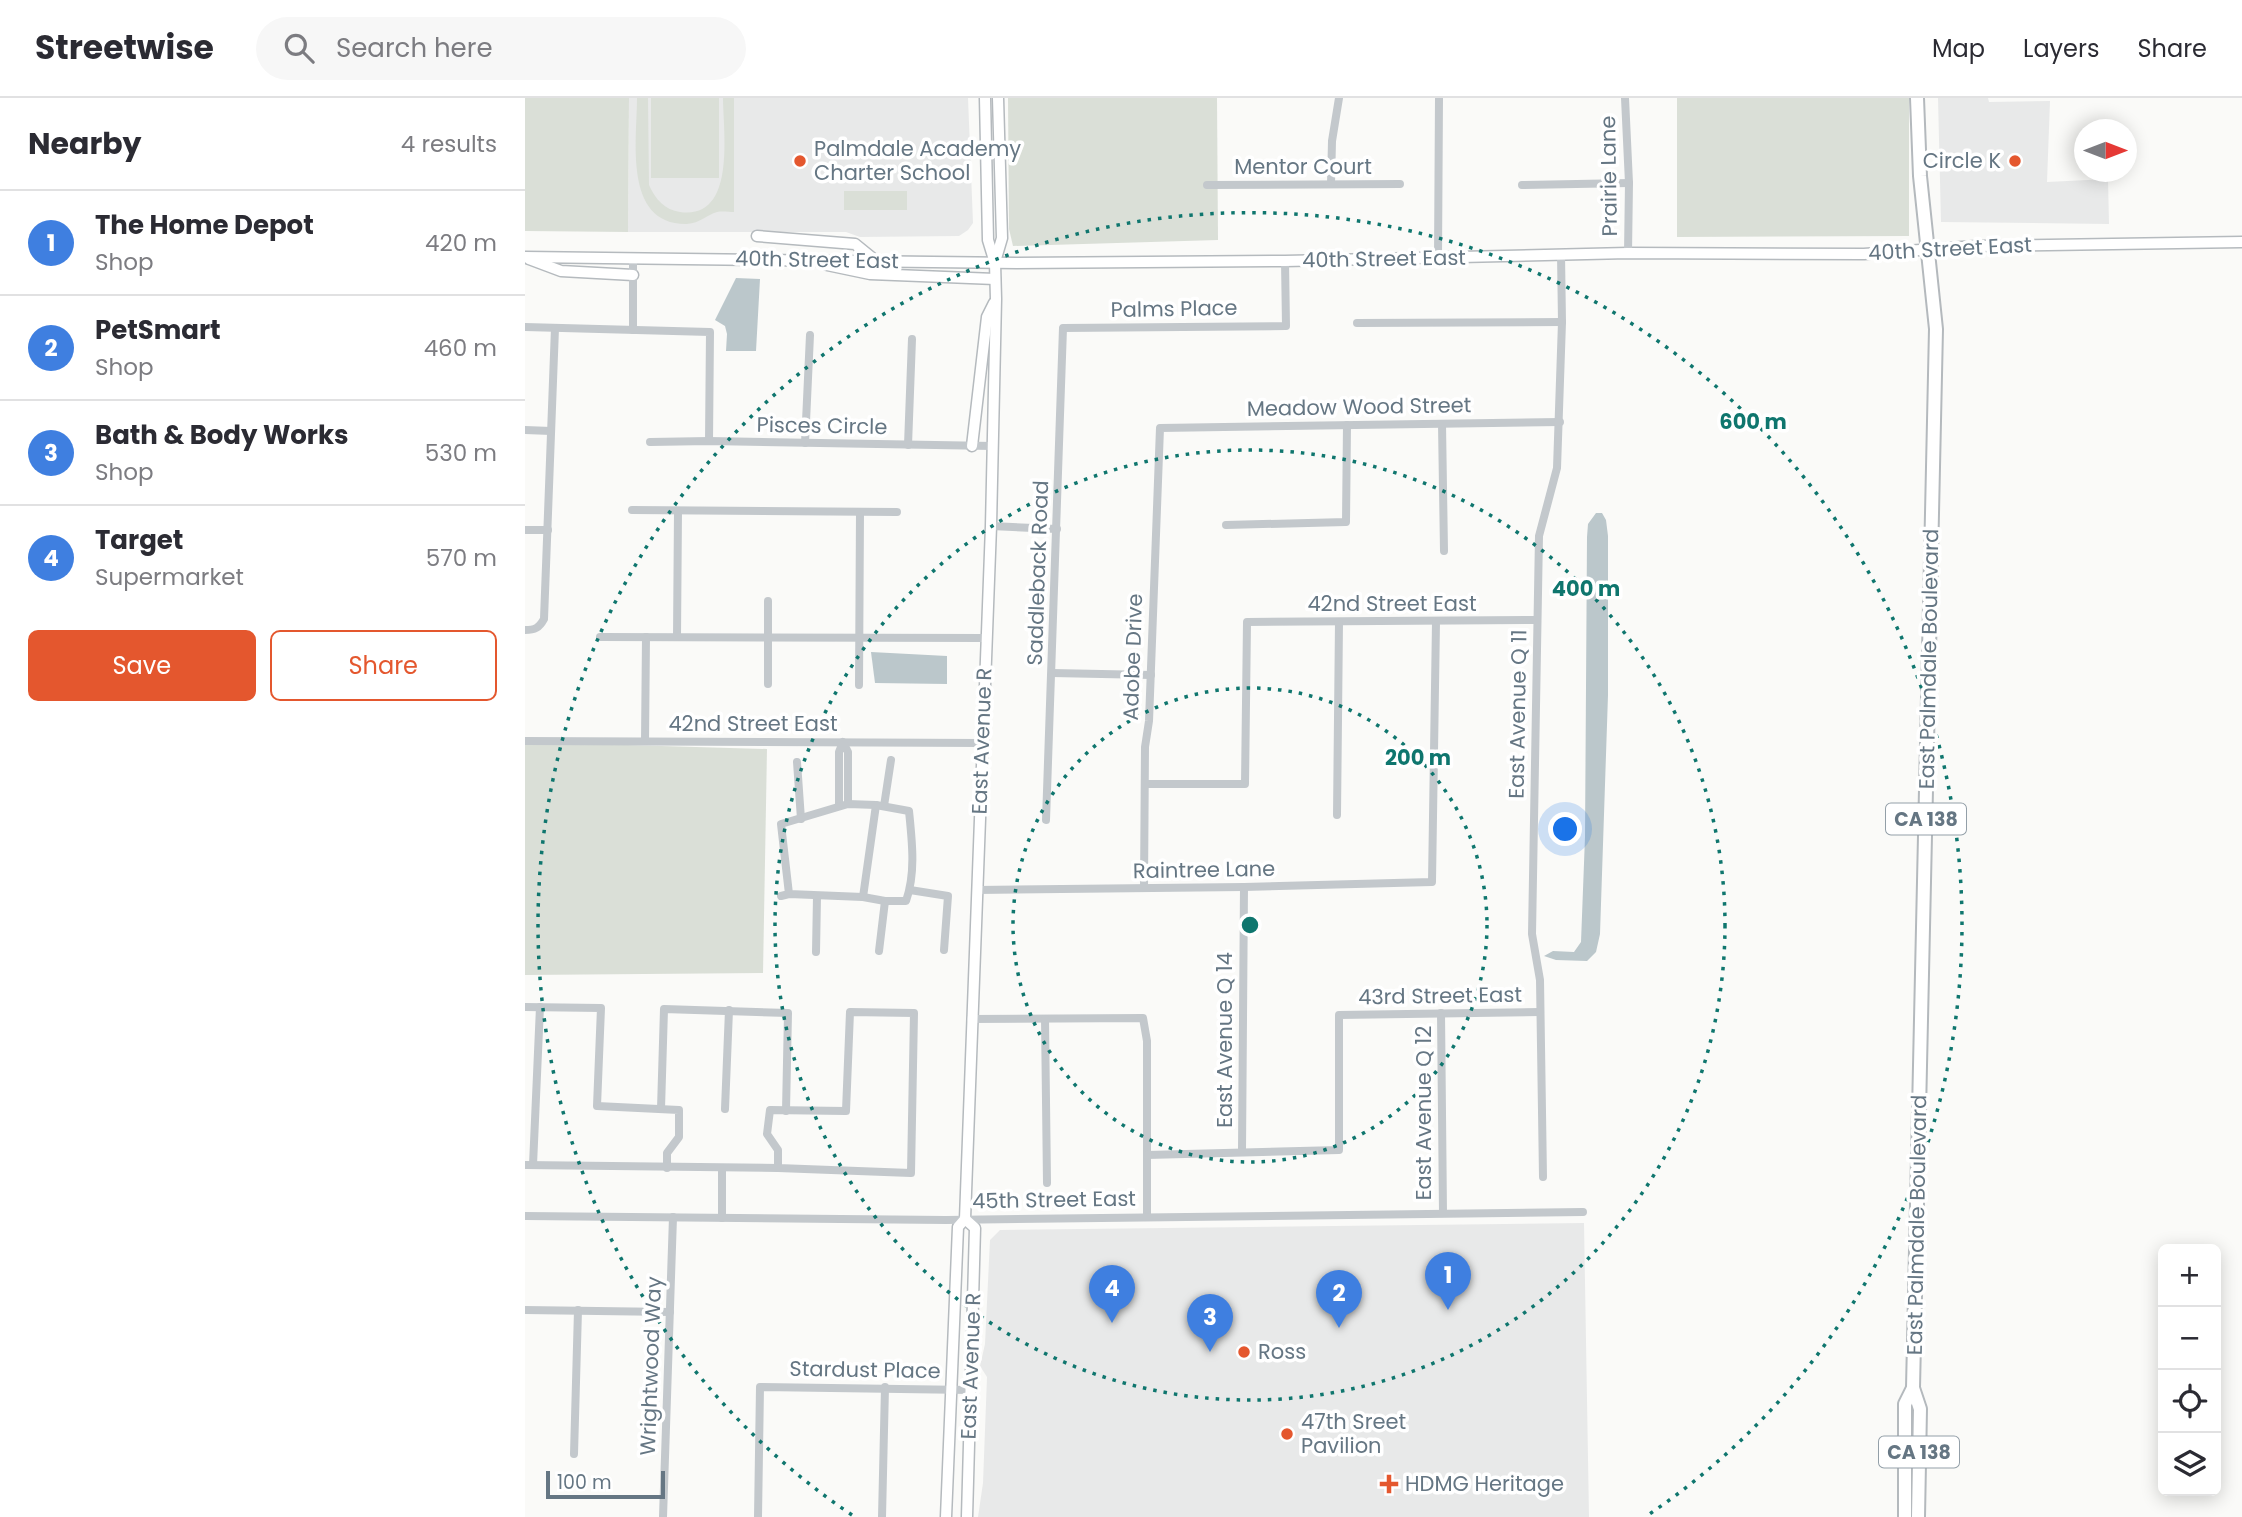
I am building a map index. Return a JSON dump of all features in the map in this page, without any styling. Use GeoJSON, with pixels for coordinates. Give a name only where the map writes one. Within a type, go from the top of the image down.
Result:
{"type":"FeatureCollection","features":[{"type":"Feature","properties":{"kind":"highway","name":"East Palmdale Boulevard"},"geometry":{"type":"LineString","coordinates":[[1917,98],[1935,343],[1913,1388],[1920,1409],[1918,1517]]}},
{"type":"Feature","properties":{"kind":"highway","name":"East Palmdale Boulevard"},"geometry":{"type":"LineString","coordinates":[[1903,1517],[1905,1404],[1913,1388]]}},
{"type":"Feature","properties":{"kind":"main road","name":"East Avenue R"},"geometry":{"type":"LineString","coordinates":[[946,1517],[958,1227],[965,1219],[991,526],[996,279],[995,263],[988,240],[985,98]]}},
{"type":"Feature","properties":{"kind":"main road","name":"East Avenue R"},"geometry":{"type":"LineString","coordinates":[[995,263],[1002,238],[998,98]]}},
{"type":"Feature","properties":{"kind":"main road"},"geometry":{"type":"LineString","coordinates":[[757,236],[855,244],[877,261]]}},
{"type":"Feature","properties":{"kind":"main road","name":"40th Street East"},"geometry":{"type":"LineString","coordinates":[[525,258],[995,263],[1286,261],[1628,253],[1864,254],[1976,246],[2242,242]]}},
{"type":"Feature","properties":{"kind":"main road"},"geometry":{"type":"LineString","coordinates":[[525,258],[561,271],[633,275]]}},
{"type":"Feature","properties":{"kind":"main road"},"geometry":{"type":"LineString","coordinates":[[803,260],[870,274],[996,279]]}},
{"type":"Feature","properties":{"kind":"main road"},"geometry":{"type":"LineString","coordinates":[[972,446],[987,317],[996,299]]}},
{"type":"Feature","properties":{"kind":"main road","name":"East Avenue R"},"geometry":{"type":"LineString","coordinates":[[965,1219],[975,1228],[967,1517]]}},
{"type":"Feature","properties":{"kind":"street"},"geometry":{"type":"LineString","coordinates":[[1331,184],[1332,141],[1339,98]]}},
{"type":"Feature","properties":{"kind":"street"},"geometry":{"type":"LineString","coordinates":[[1437,259],[1439,98]]}},
{"type":"Feature","properties":{"kind":"street","name":"Prairie Lane"},"geometry":{"type":"LineString","coordinates":[[1625,98],[1629,183],[1628,253]]}},
{"type":"Feature","properties":{"kind":"street"},"geometry":{"type":"LineString","coordinates":[[1522,185],[1629,183]]}},
{"type":"Feature","properties":{"kind":"street","name":"Mentor Court"},"geometry":{"type":"LineString","coordinates":[[1207,185],[1400,184]]}},
{"type":"Feature","properties":{"kind":"street","name":"East Avenue Q 11"},"geometry":{"type":"LineString","coordinates":[[1543,1177],[1541,980],[1532,934],[1537,620],[1539,536],[1557,468],[1562,322],[1561,254]]}},
{"type":"Feature","properties":{"kind":"street"},"geometry":{"type":"LineString","coordinates":[[633,258],[633,330]]}},
{"type":"Feature","properties":{"kind":"street","name":"Palms Place"},"geometry":{"type":"LineString","coordinates":[[1063,328],[1286,326],[1286,261]]}},
{"type":"Feature","properties":{"kind":"street"},"geometry":{"type":"LineString","coordinates":[[1357,323],[1562,322]]}},
{"type":"Feature","properties":{"kind":"street"},"geometry":{"type":"LineString","coordinates":[[525,327],[710,332],[709,441]]}},
{"type":"Feature","properties":{"kind":"street"},"geometry":{"type":"LineString","coordinates":[[525,630],[534,631],[544,620],[555,328]]}},
{"type":"Feature","properties":{"kind":"street","name":"Saddleback Road"},"geometry":{"type":"LineString","coordinates":[[1046,820],[1063,328]]}},
{"type":"Feature","properties":{"kind":"street"},"geometry":{"type":"LineString","coordinates":[[805,443],[810,335]]}},
{"type":"Feature","properties":{"kind":"street"},"geometry":{"type":"LineString","coordinates":[[908,445],[912,340]]}},
{"type":"Feature","properties":{"kind":"street","name":"Meadow Wood Street"},"geometry":{"type":"LineString","coordinates":[[1160,428],[1560,422]]}},
{"type":"Feature","properties":{"kind":"street"},"geometry":{"type":"LineString","coordinates":[[1442,424],[1444,551]]}},
{"type":"Feature","properties":{"kind":"street"},"geometry":{"type":"LineString","coordinates":[[1226,525],[1346,522],[1347,425]]}},
{"type":"Feature","properties":{"kind":"street","name":"Adobe Drive"},"geometry":{"type":"LineString","coordinates":[[1144,888],[1145,747],[1149,721],[1160,428]]}},
{"type":"Feature","properties":{"kind":"street"},"geometry":{"type":"LineString","coordinates":[[525,430],[551,430]]}},
{"type":"Feature","properties":{"kind":"street","name":"Pisces Circle"},"geometry":{"type":"LineString","coordinates":[[650,442],[993,446]]}},
{"type":"Feature","properties":{"kind":"street"},"geometry":{"type":"LineString","coordinates":[[632,510],[897,512]]}},
{"type":"Feature","properties":{"kind":"street"},"geometry":{"type":"LineString","coordinates":[[677,637],[678,511]]}},
{"type":"Feature","properties":{"kind":"street"},"geometry":{"type":"LineString","coordinates":[[859,685],[860,512]]}},
{"type":"Feature","properties":{"kind":"street"},"geometry":{"type":"LineString","coordinates":[[991,526],[1057,529]]}},
{"type":"Feature","properties":{"kind":"street"},"geometry":{"type":"LineString","coordinates":[[525,530],[548,530]]}},
{"type":"Feature","properties":{"kind":"street"},"geometry":{"type":"LineString","coordinates":[[768,601],[768,684]]}},
{"type":"Feature","properties":{"kind":"street","name":"42nd Street East"},"geometry":{"type":"LineString","coordinates":[[1145,784],[1245,784],[1247,622],[1537,620]]}},
{"type":"Feature","properties":{"kind":"street"},"geometry":{"type":"LineString","coordinates":[[1337,815],[1339,622]]}},
{"type":"Feature","properties":{"kind":"street","name":"Raintree Lane"},"geometry":{"type":"LineString","coordinates":[[977,890],[1244,887],[1432,881],[1436,622]]}},
{"type":"Feature","properties":{"kind":"street"},"geometry":{"type":"LineString","coordinates":[[600,637],[986,638]]}},
{"type":"Feature","properties":{"kind":"street"},"geometry":{"type":"LineString","coordinates":[[645,741],[646,637]]}},
{"type":"Feature","properties":{"kind":"street"},"geometry":{"type":"LineString","coordinates":[[1052,673],[1151,675]]}},
{"type":"Feature","properties":{"kind":"street","name":"42nd Street East"},"geometry":{"type":"LineString","coordinates":[[525,741],[981,743]]}},
{"type":"Feature","properties":{"kind":"street"},"geometry":{"type":"LineString","coordinates":[[843,742],[848,752],[843,805]]}},
{"type":"Feature","properties":{"kind":"street"},"geometry":{"type":"LineString","coordinates":[[863,897],[891,760]]}},
{"type":"Feature","properties":{"kind":"street"},"geometry":{"type":"LineString","coordinates":[[797,762],[801,820]]}},
{"type":"Feature","properties":{"kind":"street"},"geometry":{"type":"LineString","coordinates":[[843,805],[880,806],[909,811],[912,850],[910,890],[906,901],[785,895],[781,824],[843,805]]}},
{"type":"Feature","properties":{"kind":"street","name":"East Avenue Q 14"},"geometry":{"type":"LineString","coordinates":[[1242,1151],[1244,887]]}},
{"type":"Feature","properties":{"kind":"street"},"geometry":{"type":"LineString","coordinates":[[910,890],[948,896],[944,950]]}},
{"type":"Feature","properties":{"kind":"street"},"geometry":{"type":"LineString","coordinates":[[816,952],[817,896]]}},
{"type":"Feature","properties":{"kind":"street"},"geometry":{"type":"LineString","coordinates":[[879,951],[885,901]]}},
{"type":"Feature","properties":{"kind":"street"},"geometry":{"type":"LineString","coordinates":[[525,1007],[601,1008],[597,1107],[679,1110],[679,1137],[667,1153],[667,1168]]}},
{"type":"Feature","properties":{"kind":"street"},"geometry":{"type":"LineString","coordinates":[[540,1007],[529,1165],[778,1168],[911,1173],[914,1013],[850,1012],[846,1111],[770,1110],[767,1134],[778,1150],[778,1168]]}},
{"type":"Feature","properties":{"kind":"street"},"geometry":{"type":"LineString","coordinates":[[661,1109],[664,1009],[729,1010],[788,1013],[786,1111]]}},
{"type":"Feature","properties":{"kind":"street"},"geometry":{"type":"LineString","coordinates":[[725,1109],[729,1010]]}},
{"type":"Feature","properties":{"kind":"street","name":"43rd Street East"},"geometry":{"type":"LineString","coordinates":[[1242,1151],[1339,1150],[1339,1015],[1541,1012]]}},
{"type":"Feature","properties":{"kind":"street","name":"East Avenue Q 12"},"geometry":{"type":"LineString","coordinates":[[1441,1013],[1443,1213]]}},
{"type":"Feature","properties":{"kind":"street"},"geometry":{"type":"LineString","coordinates":[[971,1019],[1143,1018],[1147,1041],[1147,1217]]}},
{"type":"Feature","properties":{"kind":"street"},"geometry":{"type":"LineString","coordinates":[[1045,1019],[1047,1183]]}},
{"type":"Feature","properties":{"kind":"street"},"geometry":{"type":"LineString","coordinates":[[1147,1155],[1242,1151]]}},
{"type":"Feature","properties":{"kind":"street"},"geometry":{"type":"LineString","coordinates":[[722,1168],[722,1218]]}},
{"type":"Feature","properties":{"kind":"street","name":"45th Street East"},"geometry":{"type":"LineString","coordinates":[[525,1216],[965,1219],[1583,1212]]}},
{"type":"Feature","properties":{"kind":"street","name":"Wrightwood Way"},"geometry":{"type":"LineString","coordinates":[[663,1517],[673,1217]]}},
{"type":"Feature","properties":{"kind":"street"},"geometry":{"type":"LineString","coordinates":[[525,1310],[670,1311]]}},
{"type":"Feature","properties":{"kind":"street"},"geometry":{"type":"LineString","coordinates":[[574,1454],[579,1310]]}},
{"type":"Feature","properties":{"kind":"street","name":"Stardust Place"},"geometry":{"type":"LineString","coordinates":[[758,1517],[760,1387],[969,1390]]}},
{"type":"Feature","properties":{"kind":"street"},"geometry":{"type":"LineString","coordinates":[[882,1517],[885,1387]]}},
{"type":"Feature","properties":{"kind":"shaded area"},"geometry":{"type":"Polygon","coordinates":[[[525,98],[629,98],[628,232],[525,231],[525,98]]]}},
{"type":"Feature","properties":{"kind":"shaded area","name":"Palmdale Academy Charter School"},"geometry":{"type":"Polygon","coordinates":[[[629,98],[968,98],[973,223],[959,236],[860,237],[846,232],[628,232],[629,98]]]}},
{"type":"Feature","properties":{"kind":"shaded area"},"geometry":{"type":"Polygon","coordinates":[[[637,98],[648,98],[649,185],[661,203],[680,212],[698,211],[711,202],[719,188],[724,151],[723,98],[734,98],[734,212],[717,212],[687,224],[666,221],[652,211],[643,196],[638,177],[637,98]]]}},
{"type":"Feature","properties":{"kind":"shaded area"},"geometry":{"type":"Polygon","coordinates":[[[651,98],[719,98],[719,178],[651,178],[651,98]]]}},
{"type":"Feature","properties":{"kind":"shaded area"},"geometry":{"type":"Polygon","coordinates":[[[1008,98],[1217,98],[1218,240],[1013,246],[1009,229],[1008,98]]]}},
{"type":"Feature","properties":{"kind":"shaded area"},"geometry":{"type":"Polygon","coordinates":[[[1677,98],[1909,98],[1909,236],[1677,237],[1677,98]]]}},
{"type":"Feature","properties":{"kind":"shaded area"},"geometry":{"type":"Polygon","coordinates":[[[1938,98],[1988,98],[1989,102],[2050,101],[2047,182],[2108,182],[2109,224],[1941,222],[1938,98]]]}},
{"type":"Feature","properties":{"kind":"shaded area"},"geometry":{"type":"Polygon","coordinates":[[[844,191],[907,191],[907,210],[844,210],[844,191]]]}},
{"type":"Feature","properties":{"kind":"shaded area"},"geometry":{"type":"Polygon","coordinates":[[[736,278],[760,279],[756,351],[726,351],[725,326],[715,320],[736,278]]]}},
{"type":"Feature","properties":{"kind":"shaded area"},"geometry":{"type":"Polygon","coordinates":[[[1596,513],[1602,513],[1606,520],[1608,536],[1608,695],[1600,934],[1596,952],[1587,961],[1556,960],[1544,956],[1553,951],[1574,952],[1581,942],[1585,837],[1587,537],[1588,524],[1596,513]]]}},
{"type":"Feature","properties":{"kind":"shaded area"},"geometry":{"type":"Polygon","coordinates":[[[871,652],[947,656],[947,684],[875,683],[871,652]]]}},
{"type":"Feature","properties":{"kind":"shaded area"},"geometry":{"type":"Polygon","coordinates":[[[525,742],[767,749],[763,973],[525,975],[525,742]]]}},
{"type":"Feature","properties":{"kind":"shaded area"},"geometry":{"type":"Polygon","coordinates":[[[1584,1223],[1589,1517],[978,1517],[983,1483],[987,1377],[980,1366],[985,1344],[990,1240],[1000,1230],[1584,1223]]]}},
{"type":"Feature","properties":{"kind":"place","name":"Palmdale Academy Charter School"},"geometry":{"type":"Point","coordinates":[800,161]}},
{"type":"Feature","properties":{"kind":"place","name":"Circle K"},"geometry":{"type":"Point","coordinates":[2015,161]}},
{"type":"Feature","properties":{"kind":"place","name":"The Home Depot"},"geometry":{"type":"Point","coordinates":[1448,1310]}},
{"type":"Feature","properties":{"kind":"place","name":"Target"},"geometry":{"type":"Point","coordinates":[1112,1323]}},
{"type":"Feature","properties":{"kind":"place","name":"PetSmart"},"geometry":{"type":"Point","coordinates":[1339,1328]}},
{"type":"Feature","properties":{"kind":"place","name":"Bath & Body Works"},"geometry":{"type":"Point","coordinates":[1210,1352]}},
{"type":"Feature","properties":{"kind":"place","name":"Ross"},"geometry":{"type":"Point","coordinates":[1244,1352]}},
{"type":"Feature","properties":{"kind":"place","name":"47th Sreet Pavilion"},"geometry":{"type":"Point","coordinates":[1287,1434]}},
{"type":"Feature","properties":{"kind":"place","name":"HDMG Heritage"},"geometry":{"type":"Point","coordinates":[1389,1484]}}]}
